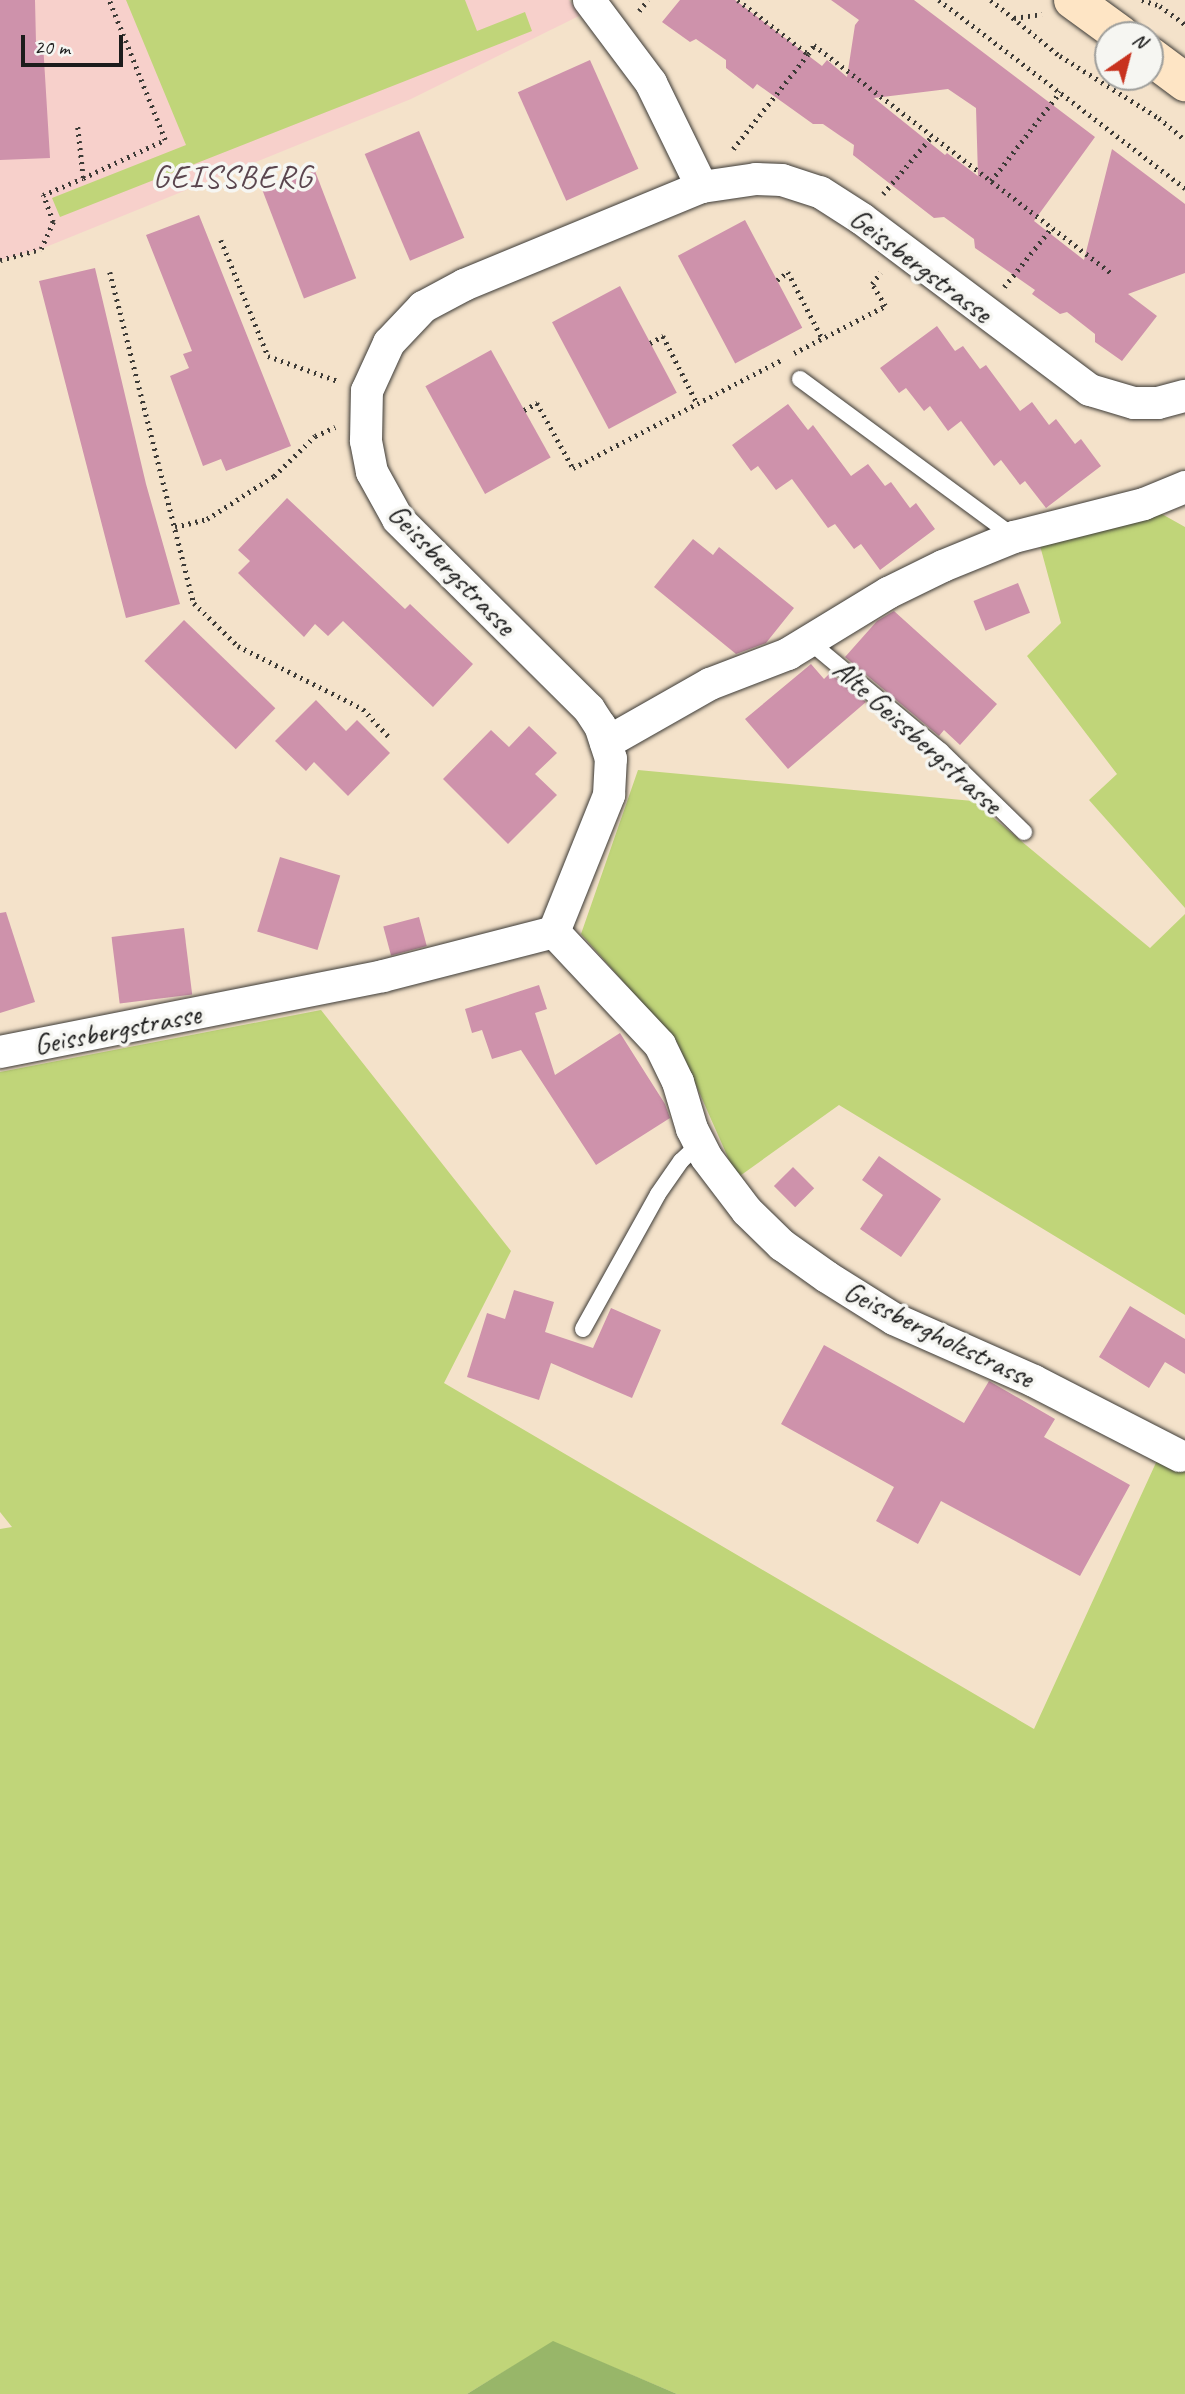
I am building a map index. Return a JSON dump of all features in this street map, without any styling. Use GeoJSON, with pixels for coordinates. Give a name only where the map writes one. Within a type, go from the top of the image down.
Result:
{"type":"FeatureCollection","features":[{"type":"Feature","properties":{"kind":"main road"},"geometry":{"type":"LineString","coordinates":[[1073,0],[1102,21]]}},
{"type":"Feature","properties":{"kind":"main road"},"geometry":{"type":"LineString","coordinates":[[1164,67],[1185,82]]}},
{"type":"Feature","properties":{"kind":"street"},"geometry":{"type":"LineString","coordinates":[[589,0],[651,83],[702,187]]}},
{"type":"Feature","properties":{"kind":"street","name":"Geissbergstrasse"},"geometry":{"type":"LineString","coordinates":[[0,1052],[383,976],[554,932],[609,795],[612,779],[606,743],[600,726],[574,693],[398,519],[372,472],[366,402],[389,343],[423,307],[464,285],[702,187],[756,179],[782,180],[820,192],[862,219],[1090,390],[1134,403],[1158,403],[1185,396]]}},
{"type":"Feature","properties":{"kind":"street","name":"Alte Geissbergstrasse"},"geometry":{"type":"LineString","coordinates":[[606,743],[710,684],[770,662],[810,642],[909,582],[1014,537],[1144,503],[1185,487]]}},
{"type":"Feature","properties":{"kind":"street","name":"Geissbergholzstrasse"},"geometry":{"type":"LineString","coordinates":[[554,932],[660,1045],[678,1082],[699,1144],[724,1182],[762,1226],[802,1260],[859,1299],[934,1338],[1078,1402],[1180,1455]]}},
{"type":"Feature","properties":{"kind":"lane"},"geometry":{"type":"LineString","coordinates":[[800,379],[1014,537]]}},
{"type":"Feature","properties":{"kind":"lane","name":"Alte Geissbergstrasse"},"geometry":{"type":"LineString","coordinates":[[810,642],[941,751],[1024,832]]}},
{"type":"Feature","properties":{"kind":"lane"},"geometry":{"type":"LineString","coordinates":[[583,1329],[658,1194],[681,1161],[699,1144]]}},
{"type":"Feature","properties":{"kind":"path"},"geometry":{"type":"LineString","coordinates":[[0,260],[41,249],[53,222],[43,195],[165,139],[110,0]]}},
{"type":"Feature","properties":{"kind":"path"},"geometry":{"type":"LineString","coordinates":[[738,0],[745,2],[808,54]]}},
{"type":"Feature","properties":{"kind":"path"},"geometry":{"type":"LineString","coordinates":[[939,0],[1185,188]]}},
{"type":"Feature","properties":{"kind":"path"},"geometry":{"type":"LineString","coordinates":[[991,0],[1060,56],[1159,118],[1185,140]]}},
{"type":"Feature","properties":{"kind":"path"},"geometry":{"type":"LineString","coordinates":[[1142,0],[1160,6],[1185,24]]}},
{"type":"Feature","properties":{"kind":"path"},"geometry":{"type":"LineString","coordinates":[[702,187],[814,45],[1111,272]]}},
{"type":"Feature","properties":{"kind":"path"},"geometry":{"type":"LineString","coordinates":[[991,181],[1060,92]]}},
{"type":"Feature","properties":{"kind":"path"},"geometry":{"type":"LineString","coordinates":[[77,123],[83,178]]}},
{"type":"Feature","properties":{"kind":"path"},"geometry":{"type":"LineString","coordinates":[[862,219],[932,136]]}},
{"type":"Feature","properties":{"kind":"path"},"geometry":{"type":"LineString","coordinates":[[984,311],[1052,227]]}},
{"type":"Feature","properties":{"kind":"path"},"geometry":{"type":"LineString","coordinates":[[221,240],[268,356],[366,402]]}},
{"type":"Feature","properties":{"kind":"path"},"geometry":{"type":"LineString","coordinates":[[524,410],[537,403],[573,468],[884,306],[872,284],[899,247]]}},
{"type":"Feature","properties":{"kind":"path"},"geometry":{"type":"LineString","coordinates":[[110,272],[194,603],[238,646],[363,709],[388,736]]}},
{"type":"Feature","properties":{"kind":"path"},"geometry":{"type":"LineString","coordinates":[[777,280],[788,272],[822,338]]}},
{"type":"Feature","properties":{"kind":"path"},"geometry":{"type":"LineString","coordinates":[[650,343],[663,336],[697,403]]}},
{"type":"Feature","properties":{"kind":"path"},"geometry":{"type":"LineString","coordinates":[[175,527],[206,519],[274,476],[315,436],[366,402]]}},
{"type":"Feature","properties":{"kind":"shaded area"},"geometry":{"type":"Polygon","coordinates":[[[0,0],[569,0],[581,15],[411,99],[41,249],[0,260],[0,0]]]}},
{"type":"Feature","properties":{"kind":"green space"},"geometry":{"type":"Polygon","coordinates":[[[126,0],[465,0],[477,31],[525,12],[532,31],[60,217],[52,198],[186,145],[126,0]]]}},
{"type":"Feature","properties":{"kind":"green space"},"geometry":{"type":"Polygon","coordinates":[[[1144,504],[1185,527],[1185,908],[1089,800],[1117,774],[1027,656],[1061,623],[1036,531],[1144,504]]]}},
{"type":"Feature","properties":{"kind":"green space"},"geometry":{"type":"Polygon","coordinates":[[[638,770],[973,801],[1150,948],[1185,914],[1185,1315],[839,1105],[737,1178],[677,1042],[581,934],[638,770]]]}},
{"type":"Feature","properties":{"kind":"green space"},"geometry":{"type":"Polygon","coordinates":[[[321,1010],[511,1251],[444,1383],[1034,1729],[1165,1443],[1185,1452],[1185,2394],[677,2394],[553,2342],[467,2394],[0,2394],[0,1529],[12,1527],[0,1512],[0,1072],[321,1010]]]}},
{"type":"Feature","properties":{"kind":"green space"},"geometry":{"type":"Polygon","coordinates":[[[553,2341],[677,2394],[467,2394],[553,2341]]]}},
{"type":"Feature","properties":{"kind":"building"},"geometry":{"type":"Polygon","coordinates":[[[0,0],[35,0],[36,43],[43,43],[50,158],[0,160],[0,0]]]}},
{"type":"Feature","properties":{"kind":"building"},"geometry":{"type":"Polygon","coordinates":[[[680,0],[735,0],[822,66],[827,60],[847,77],[855,25],[859,20],[831,0],[914,0],[1095,137],[1034,221],[1084,260],[1112,149],[1185,204],[1185,273],[1128,294],[1157,316],[1122,361],[1095,342],[1095,334],[1067,312],[1060,314],[1032,294],[1035,290],[975,248],[974,239],[944,217],[934,218],[853,155],[854,145],[823,124],[813,124],[757,84],[753,89],[726,68],[726,60],[696,39],[690,42],[662,22],[680,0]],[[948,89],[874,98],[945,155],[947,153],[978,176],[976,108],[948,89]]]}},
{"type":"Feature","properties":{"kind":"building"},"geometry":{"type":"Polygon","coordinates":[[[590,60],[638,169],[566,201],[518,92],[590,60]]]}},
{"type":"Feature","properties":{"kind":"building"},"geometry":{"type":"Polygon","coordinates":[[[419,131],[464,238],[410,261],[365,154],[419,131]]]}},
{"type":"Feature","properties":{"kind":"building"},"geometry":{"type":"Polygon","coordinates":[[[315,171],[356,278],[304,298],[263,191],[315,171]]]}},
{"type":"Feature","properties":{"kind":"building"},"geometry":{"type":"Polygon","coordinates":[[[199,215],[291,446],[226,471],[221,459],[203,466],[170,376],[189,368],[183,354],[192,351],[146,235],[199,215]]]}},
{"type":"Feature","properties":{"kind":"building"},"geometry":{"type":"Polygon","coordinates":[[[745,220],[802,328],[735,363],[678,256],[745,220]]]}},
{"type":"Feature","properties":{"kind":"building"},"geometry":{"type":"Polygon","coordinates":[[[95,268],[146,484],[180,604],[126,618],[39,281],[95,268]]]}},
{"type":"Feature","properties":{"kind":"building"},"geometry":{"type":"Polygon","coordinates":[[[620,286],[677,393],[609,429],[552,322],[620,286]]]}},
{"type":"Feature","properties":{"kind":"building"},"geometry":{"type":"Polygon","coordinates":[[[937,326],[955,351],[963,346],[980,369],[986,365],[1020,411],[1032,402],[1049,425],[1056,419],[1075,444],[1081,439],[1101,466],[1046,508],[1025,481],[1020,485],[1001,460],[994,466],[961,421],[948,431],[930,406],[924,411],[906,388],[899,393],[880,368],[937,326]]]}},
{"type":"Feature","properties":{"kind":"building"},"geometry":{"type":"Polygon","coordinates":[[[491,350],[551,458],[485,494],[425,386],[491,350]]]}},
{"type":"Feature","properties":{"kind":"building"},"geometry":{"type":"Polygon","coordinates":[[[788,404],[808,430],[813,425],[851,476],[868,464],[885,486],[891,482],[910,508],[916,503],[935,529],[880,570],[861,544],[854,549],[835,524],[828,528],[792,479],[776,490],[758,466],[751,471],[732,445],[788,404]]]}},
{"type":"Feature","properties":{"kind":"building"},"geometry":{"type":"Polygon","coordinates":[[[287,498],[405,609],[410,604],[473,664],[433,707],[343,621],[328,636],[315,624],[304,637],[238,573],[250,561],[238,550],[287,498]]]}},
{"type":"Feature","properties":{"kind":"building"},"geometry":{"type":"Polygon","coordinates":[[[693,539],[713,555],[719,547],[794,608],[766,643],[736,654],[654,587],[693,539]]]}},
{"type":"Feature","properties":{"kind":"building"},"geometry":{"type":"Polygon","coordinates":[[[1018,583],[1030,613],[985,631],[973,601],[1018,583]]]}},
{"type":"Feature","properties":{"kind":"building"},"geometry":{"type":"Polygon","coordinates":[[[894,611],[997,704],[960,745],[944,730],[939,736],[845,657],[877,621],[894,611]]]}},
{"type":"Feature","properties":{"kind":"building"},"geometry":{"type":"Polygon","coordinates":[[[184,620],[275,708],[236,749],[144,661],[184,620]]]}},
{"type":"Feature","properties":{"kind":"building"},"geometry":{"type":"Polygon","coordinates":[[[811,664],[824,679],[830,673],[866,702],[788,769],[745,719],[811,664]]]}},
{"type":"Feature","properties":{"kind":"building"},"geometry":{"type":"Polygon","coordinates":[[[316,700],[346,731],[357,720],[390,753],[348,796],[314,762],[306,771],[275,741],[316,700]]]}},
{"type":"Feature","properties":{"kind":"building"},"geometry":{"type":"Polygon","coordinates":[[[529,726],[557,753],[535,774],[557,795],[508,844],[443,779],[491,730],[509,747],[529,726]]]}},
{"type":"Feature","properties":{"kind":"building"},"geometry":{"type":"Polygon","coordinates":[[[280,857],[340,875],[317,950],[257,932],[280,857]]]}},
{"type":"Feature","properties":{"kind":"building"},"geometry":{"type":"Polygon","coordinates":[[[6,912],[35,1002],[0,1013],[0,913],[6,912]]]}},
{"type":"Feature","properties":{"kind":"building"},"geometry":{"type":"Polygon","coordinates":[[[419,917],[427,946],[391,956],[383,927],[419,917]]]}},
{"type":"Feature","properties":{"kind":"building"},"geometry":{"type":"Polygon","coordinates":[[[184,928],[192,995],[120,1003],[112,937],[184,928]]]}},
{"type":"Feature","properties":{"kind":"building"},"geometry":{"type":"Polygon","coordinates":[[[539,985],[547,1009],[535,1013],[555,1075],[620,1033],[665,1104],[670,1118],[596,1165],[521,1050],[492,1059],[482,1030],[472,1033],[465,1009],[539,985]]]}},
{"type":"Feature","properties":{"kind":"building"},"geometry":{"type":"Polygon","coordinates":[[[879,1156],[941,1199],[901,1257],[860,1229],[883,1195],[862,1180],[879,1156]]]}},
{"type":"Feature","properties":{"kind":"building"},"geometry":{"type":"Polygon","coordinates":[[[793,1167],[814,1188],[795,1207],[774,1186],[793,1167]]]}},
{"type":"Feature","properties":{"kind":"building"},"geometry":{"type":"Polygon","coordinates":[[[514,1290],[554,1302],[545,1332],[593,1348],[611,1308],[661,1330],[632,1398],[551,1363],[539,1400],[467,1377],[487,1313],[505,1319],[514,1290]]]}},
{"type":"Feature","properties":{"kind":"building"},"geometry":{"type":"Polygon","coordinates":[[[1130,1306],[1185,1339],[1185,1374],[1165,1362],[1149,1388],[1099,1357],[1130,1306]]]}},
{"type":"Feature","properties":{"kind":"building"},"geometry":{"type":"Polygon","coordinates":[[[824,1345],[964,1423],[989,1381],[1055,1419],[1044,1437],[1130,1485],[1080,1576],[941,1501],[918,1544],[876,1521],[894,1487],[781,1424],[824,1345]]]}},
{"type":"Feature","properties":{"kind":"district","name":"GEISSBERG"},"geometry":{"type":"Point","coordinates":[233,177]}}]}
